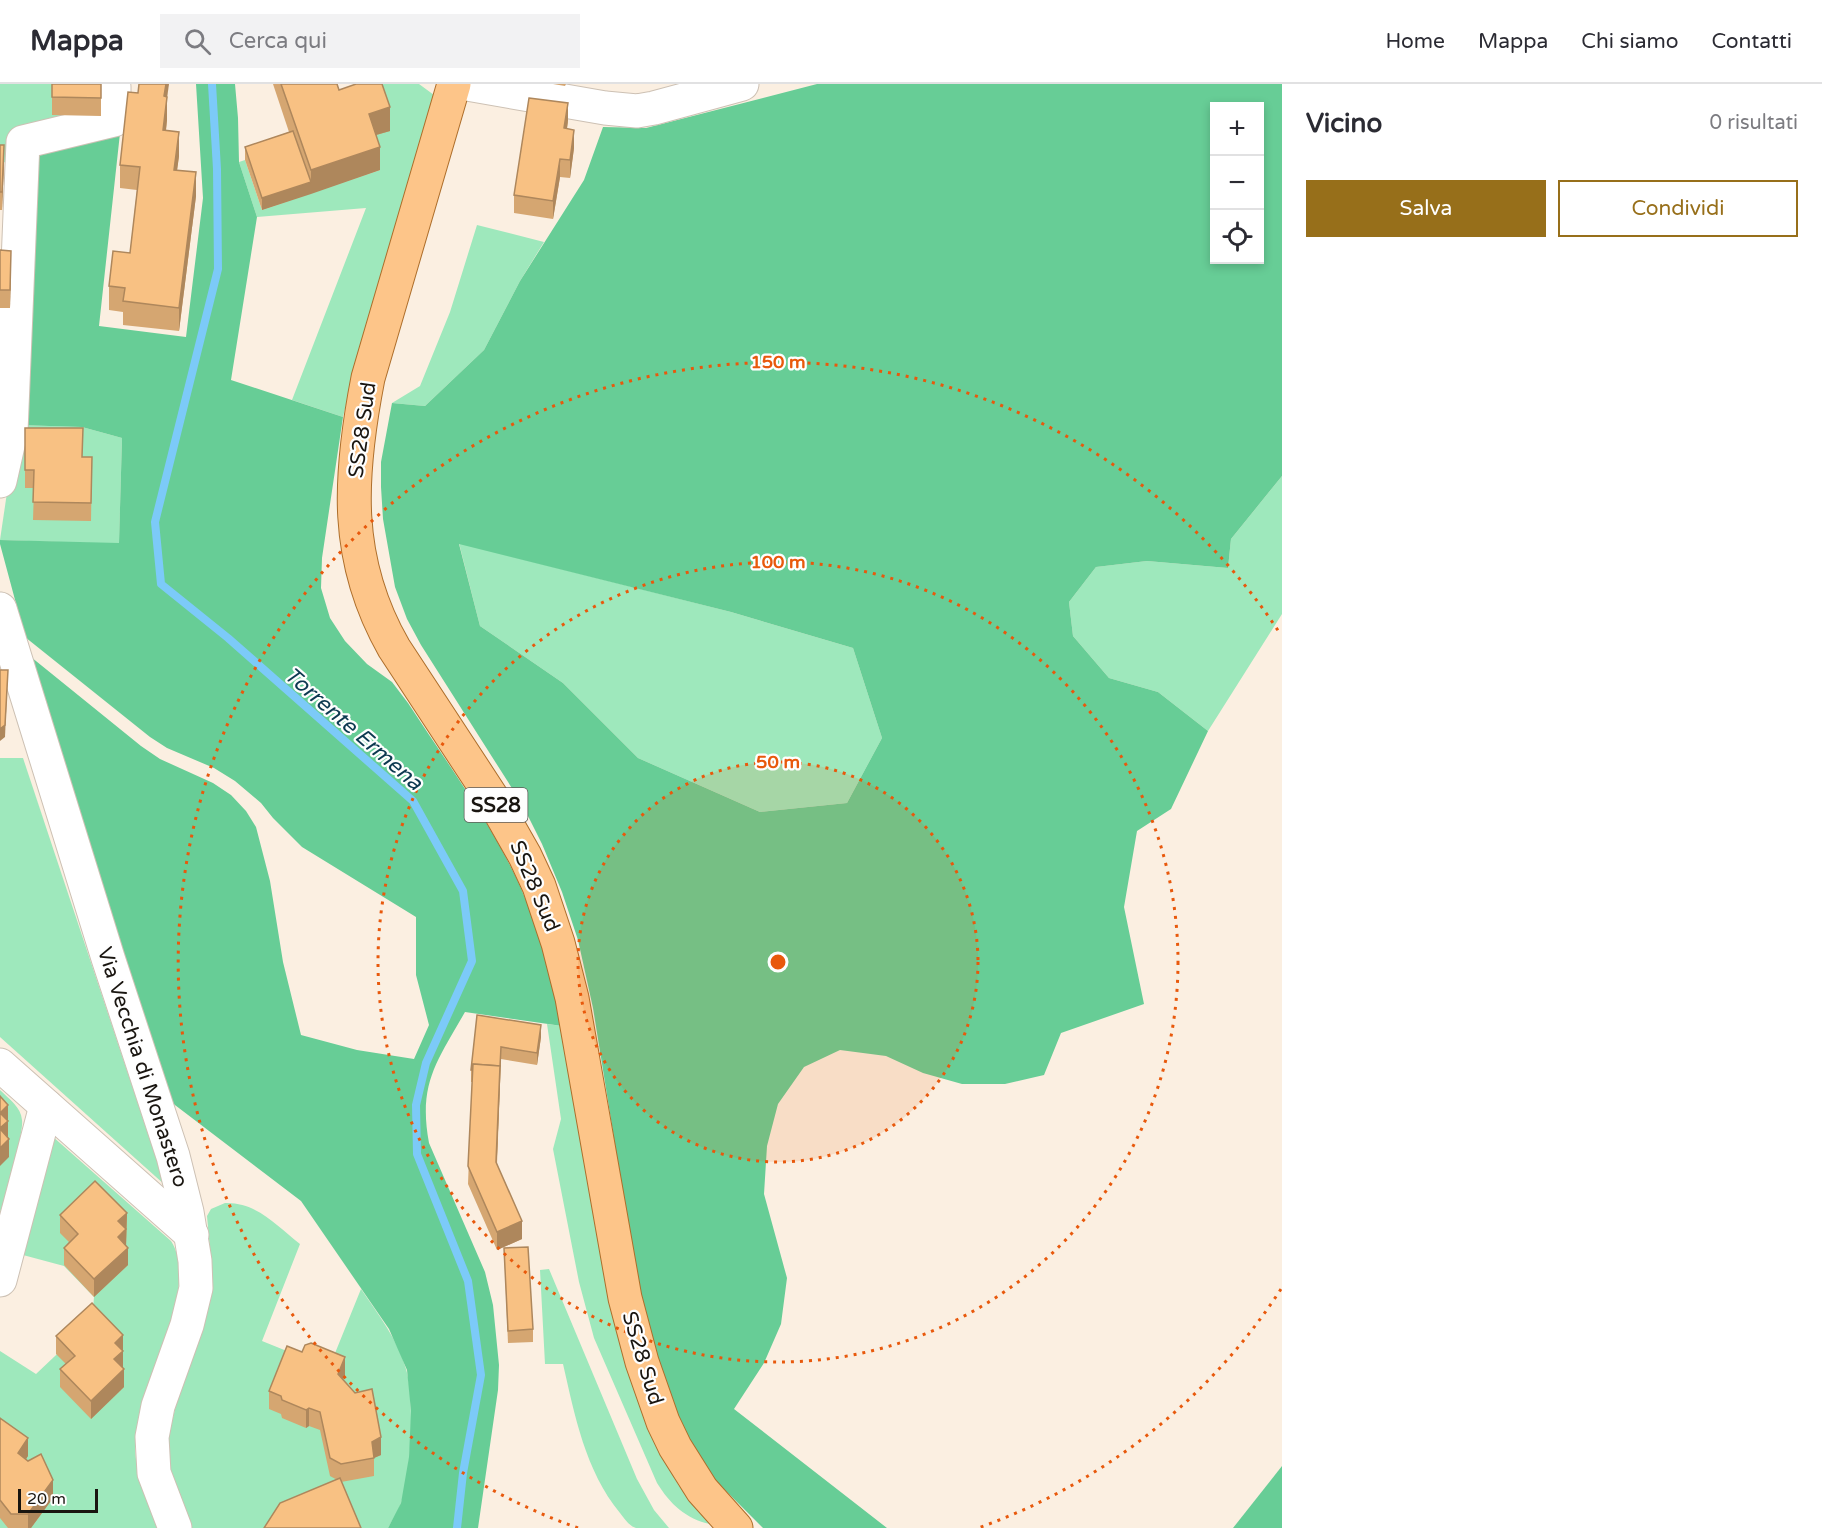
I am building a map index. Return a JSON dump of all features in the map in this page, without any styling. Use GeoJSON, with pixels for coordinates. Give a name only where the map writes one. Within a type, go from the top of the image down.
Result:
{"type":"FeatureCollection","features":[{"type":"Feature","properties":{"kind":"main road","name":"SS28 Sud"},"geometry":{"type":"LineString","coordinates":[[454,84],[368,378],[359,423],[354,494],[364,582],[382,627],[491,796],[525,855],[539,886],[558,943],[572,998],[623,1287],[642,1362],[659,1412],[675,1447],[702,1491],[735,1528]]}},
{"type":"Feature","properties":{"kind":"street"},"geometry":{"type":"LineString","coordinates":[[467,84],[637,111],[742,84]]}},
{"type":"Feature","properties":{"kind":"street"},"geometry":{"type":"LineString","coordinates":[[0,481],[11,432],[12,234],[23,142],[114,120],[114,87]]}},
{"type":"Feature","properties":{"kind":"street","name":"Via Vecchia di Monastero"},"geometry":{"type":"LineString","coordinates":[[0,609],[108,958],[173,1156],[192,1235],[196,1274],[195,1296],[158,1406],[152,1437],[154,1473],[175,1528]]}},
{"type":"Feature","properties":{"kind":"street"},"geometry":{"type":"LineString","coordinates":[[0,1065],[192,1235]]}},
{"type":"Feature","properties":{"kind":"street"},"geometry":{"type":"LineString","coordinates":[[0,1280],[46,1106]]}},
{"type":"Feature","properties":{"kind":"green space"},"geometry":{"type":"Polygon","coordinates":[[[0,84],[52,84],[101,116],[16,163],[0,162],[0,84]]]}},
{"type":"Feature","properties":{"kind":"green space"},"geometry":{"type":"Polygon","coordinates":[[[196,84],[235,84],[239,162],[257,217],[231,380],[343,417],[322,558],[321,588],[330,618],[345,641],[367,664],[392,682],[408,703],[496,839],[520,886],[539,937],[562,1026],[465,1012],[438,1059],[428,1089],[426,1122],[429,1143],[485,1272],[493,1305],[499,1365],[498,1390],[478,1528],[388,1528],[401,1503],[409,1457],[411,1411],[407,1370],[389,1329],[301,1201],[171,1102],[105,900],[31,657],[141,746],[160,759],[213,783],[231,795],[246,811],[256,827],[270,881],[283,962],[301,1035],[357,1050],[414,1059],[429,1025],[416,975],[416,917],[302,847],[261,803],[235,781],[214,768],[167,748],[150,737],[25,637],[0,544],[0,540],[119,543],[122,438],[82,427],[17,425],[28,147],[121,124],[99,326],[186,337],[203,198],[196,84]]]}},
{"type":"Feature","properties":{"kind":"green space"},"geometry":{"type":"Polygon","coordinates":[[[374,84],[419,84],[434,95],[358,354],[343,417],[292,400],[366,208],[257,217],[239,162],[245,160],[262,210],[380,170],[369,137],[390,130],[374,84]]]}},
{"type":"Feature","properties":{"kind":"green space"},"geometry":{"type":"Polygon","coordinates":[[[817,84],[1282,84],[1282,476],[1231,539],[1228,568],[1147,561],[1096,567],[1069,602],[1073,636],[1109,678],[1158,692],[1208,731],[1171,809],[1137,831],[1124,907],[1144,1004],[1061,1033],[1044,1075],[1005,1084],[962,1084],[923,1073],[886,1056],[840,1050],[804,1067],[778,1104],[767,1146],[764,1194],[787,1278],[781,1324],[764,1363],[734,1409],[887,1528],[763,1528],[718,1483],[699,1458],[673,1407],[657,1367],[634,1262],[593,1008],[578,940],[562,892],[522,804],[421,645],[407,619],[395,587],[383,519],[381,487],[381,462],[392,403],[425,406],[484,350],[520,281],[584,180],[603,127],[646,128],[817,84]],[[459,544],[480,626],[563,683],[638,758],[760,812],[847,803],[882,738],[853,648],[731,612],[459,544]]]}},
{"type":"Feature","properties":{"kind":"green space"},"geometry":{"type":"Polygon","coordinates":[[[477,225],[544,242],[520,281],[484,350],[425,406],[392,403],[420,386],[450,312],[477,225]]]}},
{"type":"Feature","properties":{"kind":"green space"},"geometry":{"type":"Polygon","coordinates":[[[17,425],[82,427],[122,438],[119,544],[0,540],[17,425]]]}},
{"type":"Feature","properties":{"kind":"green space"},"geometry":{"type":"Polygon","coordinates":[[[1282,476],[1282,614],[1208,731],[1158,692],[1109,678],[1073,636],[1069,602],[1096,567],[1147,561],[1228,568],[1231,539],[1282,476]]]}},
{"type":"Feature","properties":{"kind":"green space"},"geometry":{"type":"Polygon","coordinates":[[[459,543],[731,612],[853,648],[882,738],[847,803],[760,812],[638,758],[563,683],[480,626],[459,543]]]}},
{"type":"Feature","properties":{"kind":"green space"},"geometry":{"type":"Polygon","coordinates":[[[0,758],[23,758],[165,1185],[0,1037],[0,758]]]}},
{"type":"Feature","properties":{"kind":"green space"},"geometry":{"type":"Polygon","coordinates":[[[547,1024],[562,1026],[662,1456],[679,1486],[710,1524],[701,1522],[679,1510],[657,1483],[594,1338],[579,1282],[553,1149],[561,1119],[547,1024]]]}},
{"type":"Feature","properties":{"kind":"green space"},"geometry":{"type":"Polygon","coordinates":[[[0,1090],[17,1107],[21,1115],[22,1127],[0,1213],[0,1090]]]}},
{"type":"Feature","properties":{"kind":"green space"},"geometry":{"type":"Polygon","coordinates":[[[52,1136],[171,1241],[178,1260],[179,1283],[175,1309],[141,1414],[135,1447],[138,1471],[160,1528],[0,1528],[0,1351],[36,1374],[92,1321],[94,1297],[64,1266],[23,1255],[52,1136]]]}},
{"type":"Feature","properties":{"kind":"green space"},"geometry":{"type":"Polygon","coordinates":[[[225,1203],[247,1206],[257,1211],[300,1244],[262,1341],[329,1368],[361,1289],[398,1348],[409,1382],[411,1436],[407,1474],[400,1506],[388,1528],[190,1528],[169,1469],[168,1438],[211,1261],[207,1216],[211,1209],[225,1203]]]}},
{"type":"Feature","properties":{"kind":"green space"},"geometry":{"type":"Polygon","coordinates":[[[549,1269],[637,1479],[654,1510],[669,1528],[631,1526],[598,1479],[583,1442],[563,1364],[545,1364],[540,1270],[549,1269]]]}},
{"type":"Feature","properties":{"kind":"green space"},"geometry":{"type":"Polygon","coordinates":[[[1282,1466],[1282,1528],[1233,1528],[1282,1466]]]}},
{"type":"Feature","properties":{"kind":"building"},"geometry":{"type":"Polygon","coordinates":[[[52,84],[101,84],[101,98],[52,97],[52,84]]]}},
{"type":"Feature","properties":{"kind":"building"},"geometry":{"type":"Polygon","coordinates":[[[139,84],[166,84],[164,96],[167,97],[163,130],[179,132],[174,170],[196,172],[179,308],[123,301],[125,288],[109,286],[113,251],[130,253],[140,167],[120,165],[128,92],[138,93],[139,84]]]}},
{"type":"Feature","properties":{"kind":"building"},"geometry":{"type":"Polygon","coordinates":[[[281,84],[337,84],[339,90],[356,84],[382,84],[390,107],[369,114],[380,147],[311,170],[281,84]]]}},
{"type":"Feature","properties":{"kind":"building"},"geometry":{"type":"Polygon","coordinates":[[[529,98],[568,103],[564,128],[574,130],[570,160],[560,159],[553,201],[514,195],[529,98]]]}},
{"type":"Feature","properties":{"kind":"building"},"geometry":{"type":"Polygon","coordinates":[[[293,131],[311,182],[262,198],[245,147],[293,131]]]}},
{"type":"Feature","properties":{"kind":"building"},"geometry":{"type":"Polygon","coordinates":[[[0,145],[4,145],[2,192],[0,192],[0,145]]]}},
{"type":"Feature","properties":{"kind":"building"},"geometry":{"type":"Polygon","coordinates":[[[0,250],[11,251],[10,290],[0,290],[0,250]]]}},
{"type":"Feature","properties":{"kind":"building"},"geometry":{"type":"Polygon","coordinates":[[[25,428],[83,428],[82,457],[92,457],[91,503],[33,502],[34,470],[25,470],[25,428]]]}},
{"type":"Feature","properties":{"kind":"building"},"geometry":{"type":"Polygon","coordinates":[[[0,670],[8,670],[5,725],[0,729],[0,670]]]}},
{"type":"Feature","properties":{"kind":"building"},"geometry":{"type":"Polygon","coordinates":[[[477,1015],[541,1025],[537,1053],[501,1047],[500,1066],[473,1064],[471,1070],[477,1015]]]}},
{"type":"Feature","properties":{"kind":"building"},"geometry":{"type":"Polygon","coordinates":[[[473,1064],[500,1066],[496,1162],[522,1221],[497,1232],[468,1166],[473,1064]]]}},
{"type":"Feature","properties":{"kind":"building"},"geometry":{"type":"Polygon","coordinates":[[[0,1096],[8,1105],[0,1113],[0,1096]]]}},
{"type":"Feature","properties":{"kind":"building"},"geometry":{"type":"Polygon","coordinates":[[[0,1113],[8,1121],[0,1128],[0,1113]]]}},
{"type":"Feature","properties":{"kind":"building"},"geometry":{"type":"Polygon","coordinates":[[[0,1129],[9,1139],[0,1148],[0,1129]]]}},
{"type":"Feature","properties":{"kind":"building"},"geometry":{"type":"Polygon","coordinates":[[[95,1181],[127,1213],[118,1221],[126,1229],[118,1237],[128,1248],[94,1279],[64,1248],[78,1234],[60,1215],[95,1181]]]}},
{"type":"Feature","properties":{"kind":"building"},"geometry":{"type":"Polygon","coordinates":[[[528,1247],[533,1329],[508,1331],[504,1248],[528,1247]]]}},
{"type":"Feature","properties":{"kind":"building"},"geometry":{"type":"Polygon","coordinates":[[[92,1303],[123,1335],[115,1343],[123,1351],[114,1359],[124,1369],[91,1401],[60,1369],[75,1356],[56,1336],[92,1303]]]}},
{"type":"Feature","properties":{"kind":"building"},"geometry":{"type":"Polygon","coordinates":[[[311,1343],[345,1357],[338,1374],[355,1393],[372,1389],[381,1437],[372,1442],[374,1458],[341,1464],[330,1458],[320,1412],[309,1408],[306,1410],[282,1400],[281,1396],[269,1391],[287,1346],[302,1352],[305,1345],[311,1343]]]}},
{"type":"Feature","properties":{"kind":"building"},"geometry":{"type":"Polygon","coordinates":[[[0,1418],[28,1438],[18,1453],[28,1461],[41,1454],[53,1480],[28,1514],[11,1514],[0,1500],[0,1418]]]}},
{"type":"Feature","properties":{"kind":"building"},"geometry":{"type":"Polygon","coordinates":[[[340,1478],[361,1528],[264,1528],[280,1503],[340,1478]]]}},
{"type":"Feature","properties":{"kind":"waterway","name":"Torrente Ermena"},"geometry":{"type":"LineString","coordinates":[[212,84],[217,169],[218,269],[155,522],[161,584],[228,638],[413,801],[463,891],[472,961],[426,1063],[416,1105],[417,1154],[468,1281],[481,1375],[463,1473],[457,1528]]}}]}
